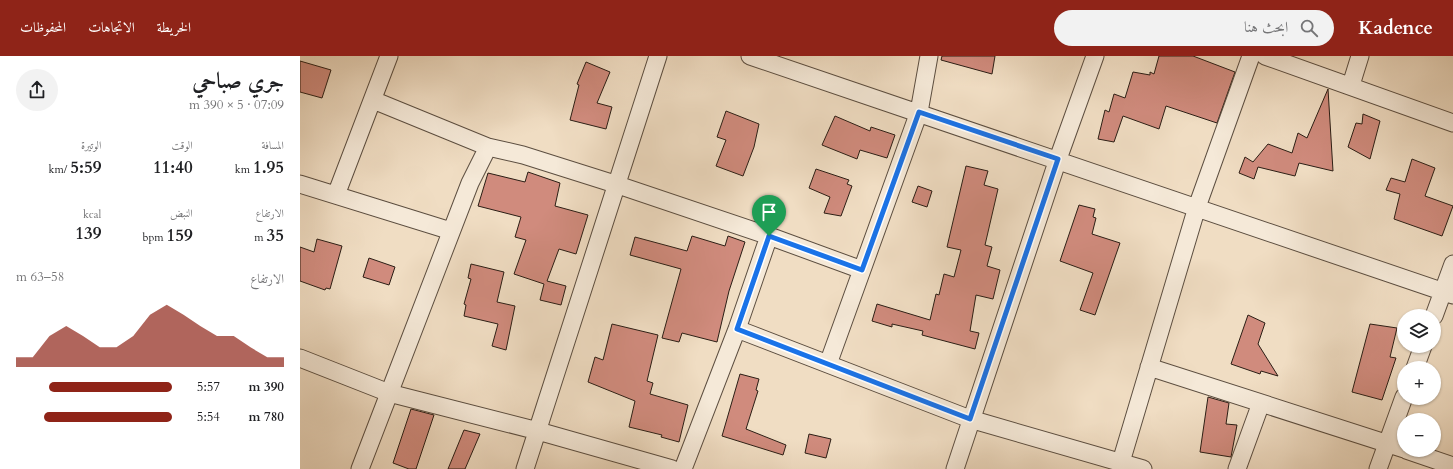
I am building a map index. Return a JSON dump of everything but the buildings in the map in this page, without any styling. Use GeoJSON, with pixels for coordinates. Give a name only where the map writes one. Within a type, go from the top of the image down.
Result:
{"type":"FeatureCollection","features":[{"type":"Feature","properties":{"kind":"street"},"geometry":{"type":"LineString","coordinates":[[336,195],[389,56]]}},
{"type":"Feature","properties":{"kind":"street"},"geometry":{"type":"LineString","coordinates":[[525,469],[618,185],[658,56]]}},
{"type":"Feature","properties":{"kind":"street"},"geometry":{"type":"LineString","coordinates":[[750,56],[1058,159],[1448,293]]}},
{"type":"Feature","properties":{"kind":"street"},"geometry":{"type":"LineString","coordinates":[[828,364],[919,112],[929,56]]}},
{"type":"Feature","properties":{"kind":"street"},"geometry":{"type":"LineString","coordinates":[[955,469],[970,419],[1058,159],[1095,56]]}},
{"type":"Feature","properties":{"kind":"street"},"geometry":{"type":"LineString","coordinates":[[1121,462],[1197,207],[1251,56]]}},
{"type":"Feature","properties":{"kind":"street"},"geometry":{"type":"LineString","coordinates":[[1265,56],[1351,85],[1453,123]]}},
{"type":"Feature","properties":{"kind":"street"},"geometry":{"type":"LineString","coordinates":[[1351,85],[1360,56]]}},
{"type":"Feature","properties":{"kind":"street"},"geometry":{"type":"LineString","coordinates":[[373,100],[488,146],[618,185],[769,236],[862,270]]}},
{"type":"Feature","properties":{"kind":"street"},"geometry":{"type":"LineString","coordinates":[[360,469],[470,183],[488,146]]}},
{"type":"Feature","properties":{"kind":"street"},"geometry":{"type":"LineString","coordinates":[[300,184],[451,231]]}},
{"type":"Feature","properties":{"kind":"street"},"geometry":{"type":"LineString","coordinates":[[683,469],[737,329],[769,236]]}},
{"type":"Feature","properties":{"kind":"street"},"geometry":{"type":"LineString","coordinates":[[1438,309],[1448,293],[1453,264]]}},
{"type":"Feature","properties":{"kind":"street"},"geometry":{"type":"LineString","coordinates":[[737,329],[970,419],[1143,469]]}},
{"type":"Feature","properties":{"kind":"street"},"geometry":{"type":"LineString","coordinates":[[300,358],[389,393],[672,469]]}},
{"type":"Feature","properties":{"kind":"street"},"geometry":{"type":"LineString","coordinates":[[1149,368],[1397,447]]}},
{"type":"Feature","properties":{"kind":"street"},"geometry":{"type":"LineString","coordinates":[[1237,469],[1261,403]]}},
{"type":"Feature","properties":{"kind":"street"},"geometry":{"type":"LineString","coordinates":[[1378,469],[1401,405]]}},
{"type":"Feature","properties":{"kind":"street"},"geometry":{"type":"LineString","coordinates":[[1426,457],[1453,466]]}},
{"type":"Feature","properties":{"kind":"route"},"geometry":{"type":"LineString","coordinates":[[919,112],[1058,159],[970,419],[737,329],[769,236],[826,259],[862,270],[888,202],[919,112]]}}]}
